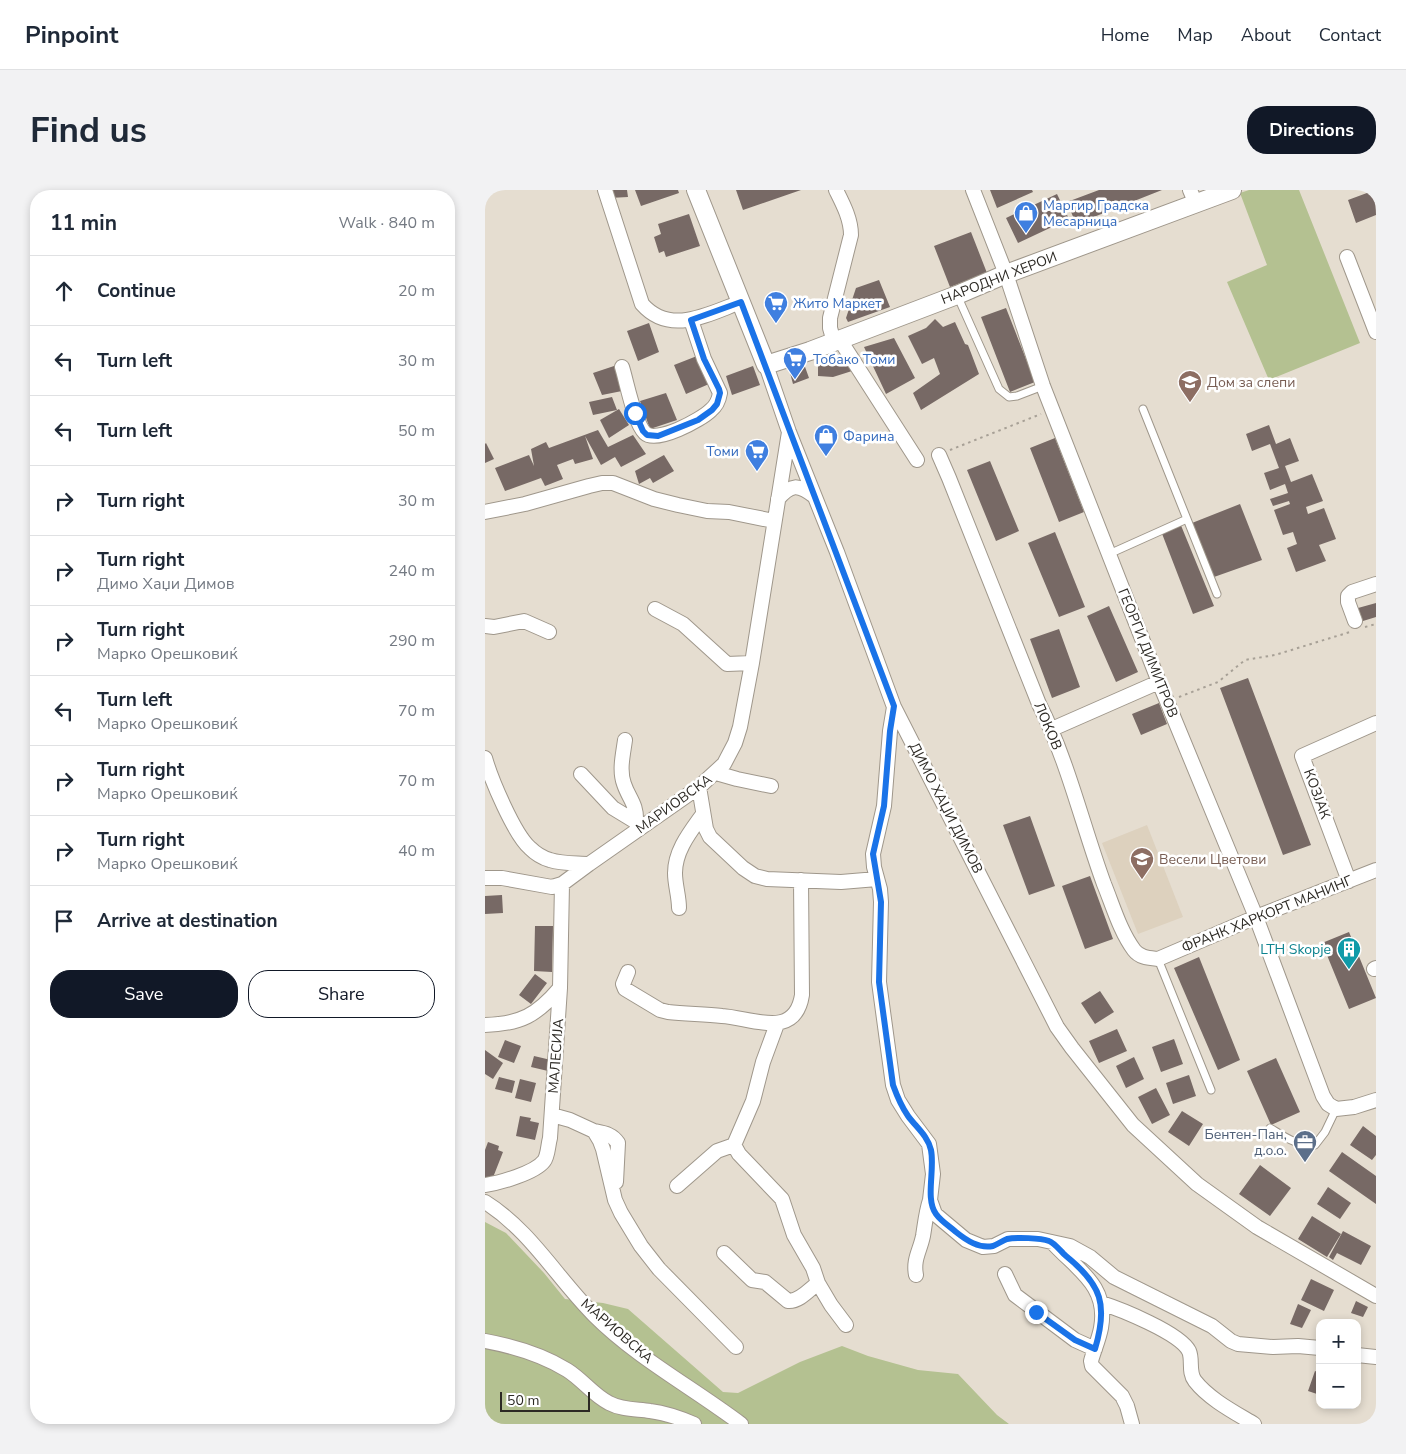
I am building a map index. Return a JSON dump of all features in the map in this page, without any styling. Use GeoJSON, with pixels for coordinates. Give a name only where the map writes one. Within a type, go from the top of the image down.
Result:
{"type":"FeatureCollection","features":[{"type":"Feature","properties":{"kind":"street"},"geometry":{"type":"LineString","coordinates":[[605,190],[642,304],[648,311],[672,321],[691,320],[741,302]]}},
{"type":"Feature","properties":{"kind":"street","name":"ДИМО ХАЏИ ДИМОВ"},"geometry":{"type":"LineString","coordinates":[[696,190],[766,365],[789,432],[894,706],[1057,1027],[1071,1048],[1133,1125],[1197,1184],[1257,1227],[1376,1296]]}},
{"type":"Feature","properties":{"kind":"street"},"geometry":{"type":"LineString","coordinates":[[836,190],[846,212],[851,227],[851,235],[830,318],[830,328],[917,460]]}},
{"type":"Feature","properties":{"kind":"street","name":"ГЕОРГИ ДИМИТРОВ"},"geometry":{"type":"LineString","coordinates":[[973,190],[1006,274],[1043,386],[1159,682],[1256,917],[1323,1096],[1336,1109]]}},
{"type":"Feature","properties":{"kind":"street","name":"НАРОДНИ ХЕРОИ"},"geometry":{"type":"LineString","coordinates":[[766,365],[837,341],[957,295],[1193,197],[1232,190]]}},
{"type":"Feature","properties":{"kind":"street"},"geometry":{"type":"LineString","coordinates":[[1347,257],[1376,332]]}},
{"type":"Feature","properties":{"kind":"street"},"geometry":{"type":"LineString","coordinates":[[622,367],[635,413],[643,431],[647,435],[658,436],[698,420],[717,404],[720,393],[704,359],[691,320]]}},
{"type":"Feature","properties":{"kind":"street","name":"МАРИОВСКА"},"geometry":{"type":"LineString","coordinates":[[562,884],[639,825],[699,788],[724,764],[735,743],[740,727],[752,662],[789,432]]}},
{"type":"Feature","properties":{"kind":"street","name":"ЛОКОВ"},"geometry":{"type":"LineString","coordinates":[[939,455],[1039,704],[1052,730],[1088,840],[1117,918],[1135,952],[1145,957],[1158,959]]}},
{"type":"Feature","properties":{"kind":"street"},"geometry":{"type":"LineString","coordinates":[[485,512],[525,504],[595,484],[613,483],[678,505],[774,521]]}},
{"type":"Feature","properties":{"kind":"street"},"geometry":{"type":"LineString","coordinates":[[777,499],[787,489],[796,487],[804,489],[814,496]]}},
{"type":"Feature","properties":{"kind":"street"},"geometry":{"type":"LineString","coordinates":[[1355,621],[1348,602],[1348,596],[1352,592],[1376,584]]}},
{"type":"Feature","properties":{"kind":"street"},"geometry":{"type":"LineString","coordinates":[[655,609],[683,624],[727,664],[752,662]]}},
{"type":"Feature","properties":{"kind":"street"},"geometry":{"type":"LineString","coordinates":[[485,626],[494,627],[524,621],[549,632]]}},
{"type":"Feature","properties":{"kind":"street"},"geometry":{"type":"LineString","coordinates":[[1052,730],[1159,682]]}},
{"type":"Feature","properties":{"kind":"street"},"geometry":{"type":"LineString","coordinates":[[894,706],[884,806],[873,854],[881,902],[879,982],[893,1085],[898,1100],[907,1116],[929,1144],[933,1174],[930,1200],[914,1264],[916,1275]]}},
{"type":"Feature","properties":{"kind":"street","name":"КОЗЈАК"},"geometry":{"type":"LineString","coordinates":[[1349,880],[1302,756],[1376,723]]}},
{"type":"Feature","properties":{"kind":"street"},"geometry":{"type":"LineString","coordinates":[[625,740],[621,762],[623,784],[637,812],[639,825]]}},
{"type":"Feature","properties":{"kind":"street"},"geometry":{"type":"LineString","coordinates":[[486,765],[504,806],[522,840],[530,848],[551,860],[565,863],[589,864]]}},
{"type":"Feature","properties":{"kind":"street"},"geometry":{"type":"LineString","coordinates":[[716,772],[737,779],[771,786]]}},
{"type":"Feature","properties":{"kind":"street"},"geometry":{"type":"LineString","coordinates":[[581,774],[613,808],[639,825]]}},
{"type":"Feature","properties":{"kind":"street"},"geometry":{"type":"LineString","coordinates":[[699,788],[703,814],[710,838],[743,868],[755,876],[767,879],[841,882],[877,879]]}},
{"type":"Feature","properties":{"kind":"street"},"geometry":{"type":"LineString","coordinates":[[679,908],[675,873],[678,855],[685,840],[703,814]]}},
{"type":"Feature","properties":{"kind":"street","name":"ФРАНК ХАРКОРТ МАНИНГ"},"geometry":{"type":"LineString","coordinates":[[1158,959],[1256,917],[1376,870]]}},
{"type":"Feature","properties":{"kind":"street"},"geometry":{"type":"LineString","coordinates":[[485,878],[503,878],[552,888],[562,884]]}},
{"type":"Feature","properties":{"kind":"street"},"geometry":{"type":"LineString","coordinates":[[628,972],[623,984],[625,989],[660,1010],[723,1016],[765,1024],[777,1024],[797,1013],[802,996],[801,880]]}},
{"type":"Feature","properties":{"kind":"street","name":"МАЛЕСИЈА"},"geometry":{"type":"LineString","coordinates":[[485,1185],[497,1184],[538,1168],[545,1160],[550,1138],[560,988],[562,884]]}},
{"type":"Feature","properties":{"kind":"street"},"geometry":{"type":"LineString","coordinates":[[485,1025],[514,1022],[533,1014],[548,1002],[560,988]]}},
{"type":"Feature","properties":{"kind":"street"},"geometry":{"type":"LineString","coordinates":[[677,1186],[717,1150],[734,1144],[753,1101],[763,1062],[777,1024]]}},
{"type":"Feature","properties":{"kind":"street"},"geometry":{"type":"LineString","coordinates":[[1336,1109],[1354,1108],[1375,1103]]}},
{"type":"Feature","properties":{"kind":"street"},"geometry":{"type":"LineString","coordinates":[[551,1116],[570,1120],[594,1131],[603,1149],[615,1200],[641,1246],[659,1270],[736,1347]]}},
{"type":"Feature","properties":{"kind":"street"},"geometry":{"type":"LineString","coordinates":[[734,1144],[739,1154],[782,1199],[794,1235],[813,1268],[818,1283],[846,1325]]}},
{"type":"Feature","properties":{"kind":"street"},"geometry":{"type":"LineString","coordinates":[[930,1200],[935,1214],[965,1240],[983,1247],[994,1246],[1008,1239],[1038,1239],[1070,1246],[1090,1256],[1114,1278],[1212,1326],[1226,1338],[1238,1344],[1316,1348]]}},
{"type":"Feature","properties":{"kind":"street","name":"МАРИОВСКА"},"geometry":{"type":"LineString","coordinates":[[485,1202],[515,1224],[571,1291],[601,1321],[648,1360],[741,1424]]}},
{"type":"Feature","properties":{"kind":"street"},"geometry":{"type":"LineString","coordinates":[[1051,1241],[1084,1272],[1096,1290],[1101,1303],[1101,1328],[1092,1366],[1122,1396],[1132,1424]]}},
{"type":"Feature","properties":{"kind":"street"},"geometry":{"type":"LineString","coordinates":[[724,1253],[752,1280],[765,1282],[788,1301],[798,1299],[818,1283]]}},
{"type":"Feature","properties":{"kind":"street"},"geometry":{"type":"LineString","coordinates":[[1005,1274],[1015,1295],[1075,1340],[1095,1349]]}},
{"type":"Feature","properties":{"kind":"street"},"geometry":{"type":"LineString","coordinates":[[1101,1303],[1119,1308],[1156,1326],[1186,1346],[1190,1352],[1193,1380],[1207,1393],[1254,1424]]}},
{"type":"Feature","properties":{"kind":"street"},"geometry":{"type":"LineString","coordinates":[[485,1340],[540,1358],[566,1370],[583,1382],[597,1397],[611,1405],[669,1414],[694,1424]]}},
{"type":"Feature","properties":{"kind":"street"},"geometry":{"type":"LineString","coordinates":[[1361,1355],[1376,1357]]}},
{"type":"Feature","properties":{"kind":"lane"},"geometry":{"type":"LineString","coordinates":[[957,295],[999,389],[1009,396],[1017,396],[1043,386]]}},
{"type":"Feature","properties":{"kind":"lane"},"geometry":{"type":"LineString","coordinates":[[1143,409],[1217,594]]}},
{"type":"Feature","properties":{"kind":"lane"},"geometry":{"type":"LineString","coordinates":[[1109,554],[1187,519]]}},
{"type":"Feature","properties":{"kind":"lane"},"geometry":{"type":"LineString","coordinates":[[1158,959],[1211,1090]]}},
{"type":"Feature","properties":{"kind":"lane"},"geometry":{"type":"LineString","coordinates":[[1270,1128],[1304,1146],[1315,1145],[1325,1132],[1336,1109]]}},
{"type":"Feature","properties":{"kind":"path"},"geometry":{"type":"LineString","coordinates":[[939,455],[1052,409]]}},
{"type":"Feature","properties":{"kind":"path"},"geometry":{"type":"LineString","coordinates":[[1168,702],[1218,682],[1245,660],[1275,655],[1351,632],[1355,621]]}},
{"type":"Feature","properties":{"kind":"shaded area","name":"Весели Цветови"},"geometry":{"type":"Polygon","coordinates":[[[1147,825],[1183,917],[1138,934],[1102,843],[1147,825]]]}},
{"type":"Feature","properties":{"kind":"green space"},"geometry":{"type":"Polygon","coordinates":[[[1249,190],[1299,190],[1360,343],[1269,380],[1227,282],[1267,265],[1240,193],[1249,190]]]}},
{"type":"Feature","properties":{"kind":"green space"},"geometry":{"type":"Polygon","coordinates":[[[485,1222],[506,1233],[544,1273],[565,1299],[603,1303],[628,1309],[723,1392],[738,1393],[800,1362],[842,1346],[868,1356],[918,1370],[958,1374],[997,1415],[1009,1424],[485,1424],[485,1222]]]}},
{"type":"Feature","properties":{"kind":"building"},"geometry":{"type":"Polygon","coordinates":[[[608,190],[627,190],[628,197],[609,198],[608,190]]]}},
{"type":"Feature","properties":{"kind":"building"},"geometry":{"type":"Polygon","coordinates":[[[635,190],[678,190],[679,193],[641,206],[635,190]]]}},
{"type":"Feature","properties":{"kind":"building"},"geometry":{"type":"Polygon","coordinates":[[[736,190],[801,190],[743,210],[736,190]]]}},
{"type":"Feature","properties":{"kind":"building"},"geometry":{"type":"Polygon","coordinates":[[[990,190],[1032,190],[1033,192],[997,208],[990,190]]]}},
{"type":"Feature","properties":{"kind":"building"},"geometry":{"type":"Polygon","coordinates":[[[1099,190],[1162,190],[1076,224],[1067,202],[1099,190]]]}},
{"type":"Feature","properties":{"kind":"building"},"geometry":{"type":"Polygon","coordinates":[[[1375,190],[1376,215],[1356,223],[1348,200],[1375,190]]]}},
{"type":"Feature","properties":{"kind":"building"},"geometry":{"type":"Polygon","coordinates":[[[1057,194],[1069,219],[1018,243],[1006,218],[1057,194]]]}},
{"type":"Feature","properties":{"kind":"building"},"geometry":{"type":"Polygon","coordinates":[[[689,214],[700,246],[666,257],[664,251],[659,253],[654,237],[661,234],[658,224],[689,214]]]}},
{"type":"Feature","properties":{"kind":"building"},"geometry":{"type":"Polygon","coordinates":[[[971,232],[987,273],[950,287],[934,246],[971,232]]]}},
{"type":"Feature","properties":{"kind":"building"},"geometry":{"type":"Polygon","coordinates":[[[879,280],[890,307],[848,322],[846,318],[856,288],[879,280]]]}},
{"type":"Feature","properties":{"kind":"building"},"geometry":{"type":"Polygon","coordinates":[[[1006,308],[1035,382],[1010,392],[981,317],[1006,308]]]}},
{"type":"Feature","properties":{"kind":"building"},"geometry":{"type":"Polygon","coordinates":[[[935,319],[943,327],[955,322],[965,344],[968,345],[979,374],[921,410],[913,393],[940,374],[934,358],[922,364],[908,336],[926,328],[935,319]]]}},
{"type":"Feature","properties":{"kind":"building"},"geometry":{"type":"Polygon","coordinates":[[[649,323],[659,352],[638,361],[627,331],[649,323]]]}},
{"type":"Feature","properties":{"kind":"building"},"geometry":{"type":"Polygon","coordinates":[[[894,338],[915,378],[886,394],[864,347],[894,338]]]}},
{"type":"Feature","properties":{"kind":"building"},"geometry":{"type":"Polygon","coordinates":[[[843,355],[852,371],[833,377],[818,376],[818,358],[835,360],[843,355]]]}},
{"type":"Feature","properties":{"kind":"building"},"geometry":{"type":"Polygon","coordinates":[[[697,356],[709,384],[686,394],[674,365],[697,356]]]}},
{"type":"Feature","properties":{"kind":"building"},"geometry":{"type":"Polygon","coordinates":[[[804,364],[809,378],[793,384],[789,369],[804,364]]]}},
{"type":"Feature","properties":{"kind":"building"},"geometry":{"type":"Polygon","coordinates":[[[614,366],[622,391],[602,395],[593,373],[614,366]]]}},
{"type":"Feature","properties":{"kind":"building"},"geometry":{"type":"Polygon","coordinates":[[[753,366],[760,385],[732,395],[726,376],[753,366]]]}},
{"type":"Feature","properties":{"kind":"building"},"geometry":{"type":"Polygon","coordinates":[[[666,393],[677,420],[650,429],[640,401],[666,393]]]}},
{"type":"Feature","properties":{"kind":"building"},"geometry":{"type":"Polygon","coordinates":[[[612,397],[617,410],[593,415],[589,402],[612,397]]]}},
{"type":"Feature","properties":{"kind":"building"},"geometry":{"type":"Polygon","coordinates":[[[619,409],[629,425],[609,438],[600,420],[619,409]]]}},
{"type":"Feature","properties":{"kind":"building"},"geometry":{"type":"Polygon","coordinates":[[[1269,425],[1276,444],[1290,438],[1299,461],[1285,466],[1291,482],[1312,474],[1323,501],[1306,507],[1308,514],[1324,508],[1336,539],[1319,545],[1326,561],[1296,572],[1287,548],[1297,544],[1293,532],[1283,535],[1274,510],[1290,504],[1289,501],[1273,506],[1270,499],[1288,493],[1285,484],[1270,490],[1264,473],[1279,468],[1270,444],[1252,451],[1246,434],[1269,425]]]}},
{"type":"Feature","properties":{"kind":"building"},"geometry":{"type":"Polygon","coordinates":[[[598,430],[608,447],[633,435],[646,454],[621,467],[615,457],[601,465],[585,436],[593,459],[575,464],[573,459],[557,465],[563,479],[545,486],[541,478],[505,491],[495,468],[529,455],[534,466],[531,449],[546,442],[549,448],[598,430]]]}},
{"type":"Feature","properties":{"kind":"building"},"geometry":{"type":"Polygon","coordinates":[[[1055,438],[1084,512],[1059,522],[1030,448],[1055,438]]]}},
{"type":"Feature","properties":{"kind":"building"},"geometry":{"type":"Polygon","coordinates":[[[485,444],[494,459],[485,463],[485,444]]]}},
{"type":"Feature","properties":{"kind":"building"},"geometry":{"type":"Polygon","coordinates":[[[664,455],[674,471],[653,483],[650,478],[639,484],[635,471],[664,455]]]}},
{"type":"Feature","properties":{"kind":"building"},"geometry":{"type":"Polygon","coordinates":[[[990,461],[1019,531],[996,541],[967,470],[990,461]]]}},
{"type":"Feature","properties":{"kind":"building"},"geometry":{"type":"Polygon","coordinates":[[[1240,504],[1262,560],[1214,577],[1192,523],[1240,504]]]}},
{"type":"Feature","properties":{"kind":"building"},"geometry":{"type":"Polygon","coordinates":[[[1180,523],[1214,606],[1193,614],[1161,531],[1180,523]]]}},
{"type":"Feature","properties":{"kind":"building"},"geometry":{"type":"Polygon","coordinates":[[[1055,532],[1085,607],[1059,617],[1028,543],[1055,532]]]}},
{"type":"Feature","properties":{"kind":"building"},"geometry":{"type":"Polygon","coordinates":[[[1376,603],[1376,617],[1363,621],[1358,608],[1376,603]]]}},
{"type":"Feature","properties":{"kind":"building"},"geometry":{"type":"Polygon","coordinates":[[[1109,606],[1138,672],[1116,682],[1087,616],[1109,606]]]}},
{"type":"Feature","properties":{"kind":"building"},"geometry":{"type":"Polygon","coordinates":[[[1059,629],[1080,687],[1052,698],[1030,639],[1059,629]]]}},
{"type":"Feature","properties":{"kind":"building"},"geometry":{"type":"Polygon","coordinates":[[[1248,678],[1311,845],[1283,855],[1220,688],[1248,678]]]}},
{"type":"Feature","properties":{"kind":"building"},"geometry":{"type":"Polygon","coordinates":[[[1159,703],[1167,724],[1141,735],[1132,714],[1159,703]]]}},
{"type":"Feature","properties":{"kind":"building"},"geometry":{"type":"Polygon","coordinates":[[[1030,816],[1055,886],[1029,895],[1003,825],[1030,816]]]}},
{"type":"Feature","properties":{"kind":"building"},"geometry":{"type":"Polygon","coordinates":[[[1090,876],[1113,939],[1085,949],[1062,886],[1090,876]]]}},
{"type":"Feature","properties":{"kind":"building"},"geometry":{"type":"Polygon","coordinates":[[[502,895],[503,913],[485,914],[485,896],[502,895]]]}},
{"type":"Feature","properties":{"kind":"building"},"geometry":{"type":"Polygon","coordinates":[[[535,926],[553,926],[552,972],[534,971],[535,926]]]}},
{"type":"Feature","properties":{"kind":"building","name":"LTH Skopje"},"geometry":{"type":"Polygon","coordinates":[[[1349,932],[1376,998],[1349,1009],[1322,943],[1349,932]]]}},
{"type":"Feature","properties":{"kind":"building"},"geometry":{"type":"Polygon","coordinates":[[[1199,957],[1240,1060],[1218,1070],[1174,968],[1199,957]]]}},
{"type":"Feature","properties":{"kind":"building"},"geometry":{"type":"Polygon","coordinates":[[[535,974],[547,983],[531,1004],[519,995],[535,974]]]}},
{"type":"Feature","properties":{"kind":"building"},"geometry":{"type":"Polygon","coordinates":[[[1100,991],[1114,1012],[1095,1024],[1081,1003],[1100,991]]]}},
{"type":"Feature","properties":{"kind":"building"},"geometry":{"type":"Polygon","coordinates":[[[1117,1029],[1127,1051],[1099,1063],[1089,1041],[1117,1029]]]}},
{"type":"Feature","properties":{"kind":"building"},"geometry":{"type":"Polygon","coordinates":[[[1174,1039],[1183,1064],[1161,1072],[1152,1047],[1174,1039]]]}},
{"type":"Feature","properties":{"kind":"building"},"geometry":{"type":"Polygon","coordinates":[[[505,1040],[521,1046],[514,1063],[498,1057],[505,1040]]]}},
{"type":"Feature","properties":{"kind":"building"},"geometry":{"type":"Polygon","coordinates":[[[485,1050],[503,1063],[493,1079],[485,1074],[485,1050]]]}},
{"type":"Feature","properties":{"kind":"building"},"geometry":{"type":"Polygon","coordinates":[[[534,1056],[551,1060],[548,1071],[531,1067],[534,1056]]]}},
{"type":"Feature","properties":{"kind":"building"},"geometry":{"type":"Polygon","coordinates":[[[1134,1057],[1144,1079],[1126,1088],[1116,1066],[1134,1057]]]}},
{"type":"Feature","properties":{"kind":"building"},"geometry":{"type":"Polygon","coordinates":[[[1276,1058],[1300,1112],[1271,1125],[1247,1071],[1276,1058]]]}},
{"type":"Feature","properties":{"kind":"building"},"geometry":{"type":"Polygon","coordinates":[[[1189,1075],[1196,1096],[1173,1104],[1166,1083],[1189,1075]]]}},
{"type":"Feature","properties":{"kind":"building"},"geometry":{"type":"Polygon","coordinates":[[[499,1077],[515,1081],[512,1093],[495,1089],[499,1077]]]}},
{"type":"Feature","properties":{"kind":"building"},"geometry":{"type":"Polygon","coordinates":[[[520,1079],[536,1083],[531,1102],[515,1098],[520,1079]]]}},
{"type":"Feature","properties":{"kind":"building"},"geometry":{"type":"Polygon","coordinates":[[[1156,1088],[1170,1115],[1152,1124],[1138,1097],[1156,1088]]]}},
{"type":"Feature","properties":{"kind":"building"},"geometry":{"type":"Polygon","coordinates":[[[1182,1111],[1203,1124],[1189,1146],[1168,1132],[1182,1111]]]}},
{"type":"Feature","properties":{"kind":"building"},"geometry":{"type":"Polygon","coordinates":[[[520,1116],[531,1118],[530,1121],[539,1123],[535,1140],[516,1136],[520,1116]]]}},
{"type":"Feature","properties":{"kind":"building"},"geometry":{"type":"Polygon","coordinates":[[[1363,1126],[1376,1136],[1376,1155],[1372,1160],[1350,1145],[1363,1126]]]}},
{"type":"Feature","properties":{"kind":"building"},"geometry":{"type":"Polygon","coordinates":[[[488,1142],[499,1146],[498,1150],[503,1152],[492,1180],[485,1177],[485,1150],[488,1142]]]}},
{"type":"Feature","properties":{"kind":"building"},"geometry":{"type":"Polygon","coordinates":[[[1342,1152],[1376,1176],[1376,1204],[1329,1171],[1342,1152]]]}},
{"type":"Feature","properties":{"kind":"building"},"geometry":{"type":"Polygon","coordinates":[[[1260,1165],[1291,1188],[1270,1216],[1239,1194],[1260,1165]]]}},
{"type":"Feature","properties":{"kind":"building"},"geometry":{"type":"Polygon","coordinates":[[[1328,1187],[1351,1203],[1340,1219],[1317,1204],[1328,1187]]]}},
{"type":"Feature","properties":{"kind":"building"},"geometry":{"type":"Polygon","coordinates":[[[1312,1216],[1341,1234],[1327,1257],[1298,1239],[1312,1216]]]}},
{"type":"Feature","properties":{"kind":"building"},"geometry":{"type":"Polygon","coordinates":[[[1343,1231],[1371,1246],[1361,1265],[1337,1253],[1333,1260],[1329,1257],[1343,1231]]]}},
{"type":"Feature","properties":{"kind":"building"},"geometry":{"type":"Polygon","coordinates":[[[1311,1279],[1334,1290],[1324,1311],[1301,1300],[1311,1279]]]}},
{"type":"Feature","properties":{"kind":"building"},"geometry":{"type":"Polygon","coordinates":[[[1356,1301],[1368,1307],[1363,1317],[1351,1313],[1356,1301]]]}},
{"type":"Feature","properties":{"kind":"building"},"geometry":{"type":"Polygon","coordinates":[[[1298,1304],[1311,1310],[1302,1328],[1290,1324],[1298,1304]]]}},
{"type":"Feature","properties":{"kind":"building"},"geometry":{"type":"Polygon","coordinates":[[[1315,1371],[1316,1394],[1308,1391],[1315,1371]]]}},
{"type":"Feature","properties":{"kind":"place","name":"Маргир Градска Месарница"},"geometry":{"type":"Point","coordinates":[1026,234]}},
{"type":"Feature","properties":{"kind":"place","name":"Жито Маркет"},"geometry":{"type":"Point","coordinates":[776,324]}},
{"type":"Feature","properties":{"kind":"place","name":"Тобако Томи"},"geometry":{"type":"Point","coordinates":[795,380]}},
{"type":"Feature","properties":{"kind":"place","name":"Дом за слепи"},"geometry":{"type":"Point","coordinates":[1190,403]}},
{"type":"Feature","properties":{"kind":"place","name":"Фарина"},"geometry":{"type":"Point","coordinates":[826,457]}},
{"type":"Feature","properties":{"kind":"place","name":"Томи"},"geometry":{"type":"Point","coordinates":[757,472]}},
{"type":"Feature","properties":{"kind":"place","name":"Весели Цветови"},"geometry":{"type":"Point","coordinates":[1142,880]}},
{"type":"Feature","properties":{"kind":"place","name":"LTH Skopje"},"geometry":{"type":"Point","coordinates":[1349,970]}},
{"type":"Feature","properties":{"kind":"place","name":"Бентен-Пан, д.о.о."},"geometry":{"type":"Point","coordinates":[1305,1163]}},
{"type":"Feature","properties":{"kind":"route"},"geometry":{"type":"LineString","coordinates":[[635,413],[643,431],[647,435],[658,436],[698,420],[712,410],[717,404],[720,393],[704,359],[691,320],[741,302],[894,706],[884,806],[873,854],[881,902],[879,982],[893,1085],[898,1100],[907,1116],[921,1131],[929,1144],[933,1174],[930,1200],[935,1214],[965,1240],[983,1247],[994,1246],[1008,1239],[1051,1241],[1084,1272],[1096,1290],[1101,1303],[1102,1315],[1101,1328],[1095,1349],[1075,1340],[1036,1312]]}}]}
